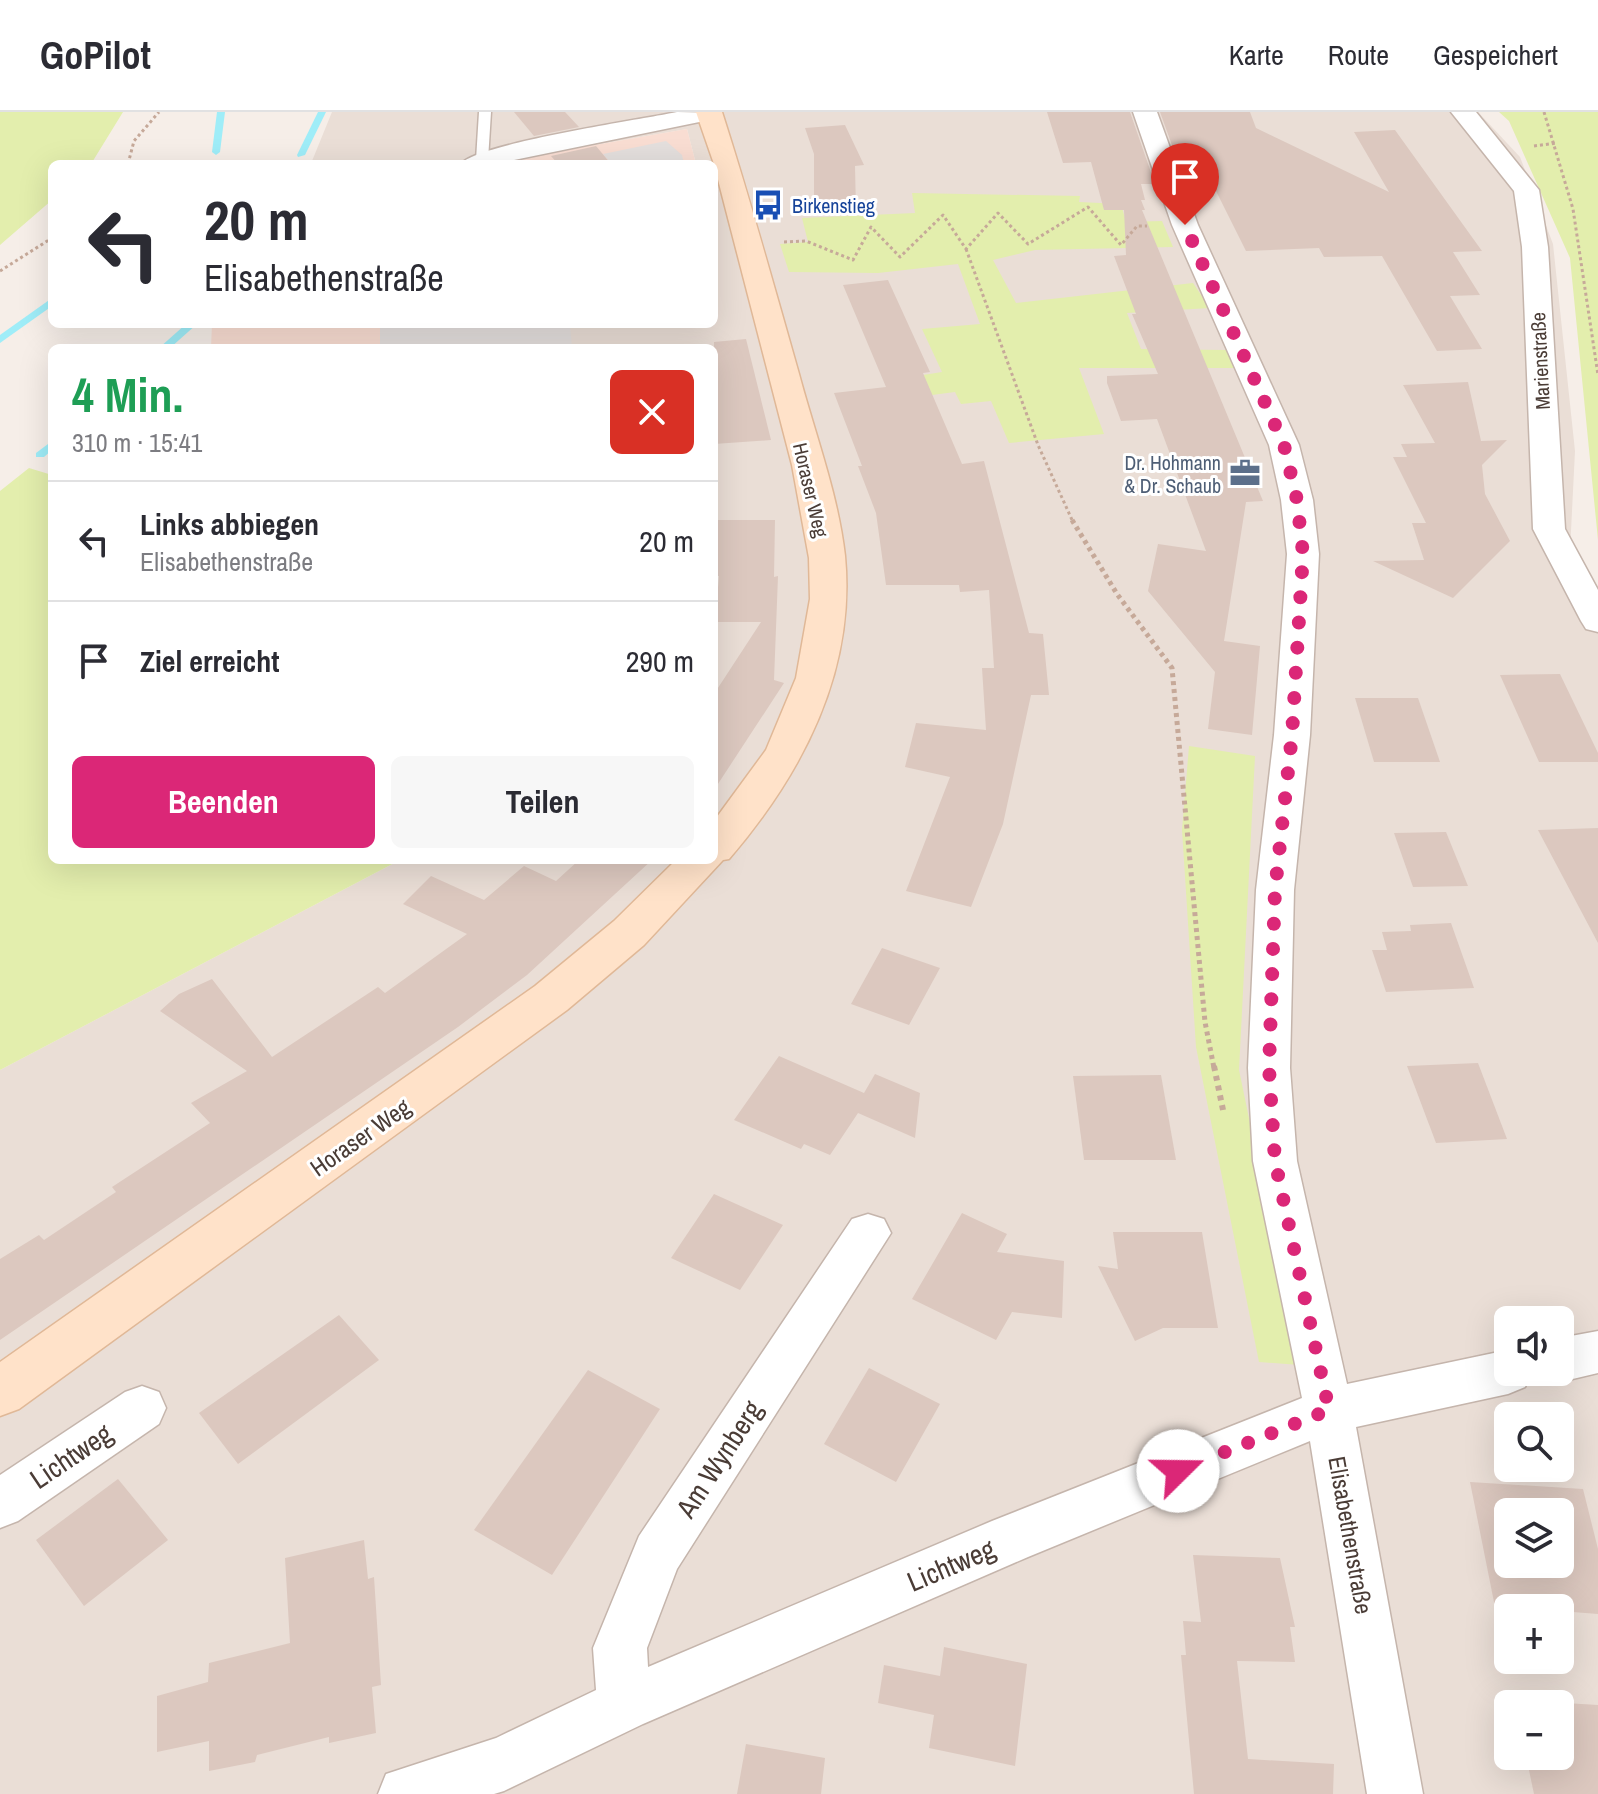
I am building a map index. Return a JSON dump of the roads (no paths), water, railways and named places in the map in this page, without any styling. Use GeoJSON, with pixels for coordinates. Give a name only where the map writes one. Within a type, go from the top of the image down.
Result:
{"type":"FeatureCollection","features":[{"type":"Feature","properties":{"kind":"main road","name":"Horaser Weg"},"geometry":{"type":"LineString","coordinates":[[709,112],[737,199],[816,500],[827,558],[826,621],[815,689],[796,736],[767,785],[718,843]]}},
{"type":"Feature","properties":{"kind":"main road","name":"Horaser Weg"},"geometry":{"type":"LineString","coordinates":[[0,1392],[551,998],[629,933],[698,864]]}},
{"type":"Feature","properties":{"kind":"street"},"geometry":{"type":"LineString","coordinates":[[486,160],[709,112]]}},
{"type":"Feature","properties":{"kind":"street","name":"Elisabethenstraße"},"geometry":{"type":"LineString","coordinates":[[1145,112],[1185,225],[1284,445],[1297,500],[1303,554],[1292,735],[1275,890],[1269,1068],[1275,1161],[1329,1410],[1395,1794]]}},
{"type":"Feature","properties":{"kind":"street","name":"Marienstraße"},"geometry":{"type":"LineString","coordinates":[[1463,112],[1526,190],[1535,247],[1549,529],[1598,621]]}},
{"type":"Feature","properties":{"kind":"street","name":"Am Wynberg"},"geometry":{"type":"LineString","coordinates":[[624,1705],[620,1648],[657,1554],[868,1233]]}},
{"type":"Feature","properties":{"kind":"street"},"geometry":{"type":"LineString","coordinates":[[1574,1357],[1598,1352]]}},
{"type":"Feature","properties":{"kind":"street","name":"Lichtweg"},"geometry":{"type":"LineString","coordinates":[[406,1794],[504,1763],[624,1705],[1010,1539],[1329,1410],[1494,1375]]}},
{"type":"Feature","properties":{"kind":"street","name":"Lichtweg"},"geometry":{"type":"LineString","coordinates":[[0,1504],[142,1408]]}},
{"type":"Feature","properties":{"kind":"lane"},"geometry":{"type":"LineString","coordinates":[[477,160],[485,112]]}},
{"type":"Feature","properties":{"kind":"waterway"},"geometry":{"type":"LineString","coordinates":[[216,152],[221,112]]}},
{"type":"Feature","properties":{"kind":"waterway"},"geometry":{"type":"LineString","coordinates":[[301,155],[322,112]]}},
{"type":"Feature","properties":{"kind":"waterway"},"geometry":{"type":"LineString","coordinates":[[0,340],[48,304]]}},
{"type":"Feature","properties":{"kind":"waterway"},"geometry":{"type":"LineString","coordinates":[[169,344],[187,328]]}},
{"type":"Feature","properties":{"kind":"waterway"},"geometry":{"type":"LineString","coordinates":[[40,455],[48,448]]}},
{"type":"Feature","properties":{"kind":"place","name":"Birkenstieg"},"geometry":{"type":"Point","coordinates":[768,205]}},
{"type":"Feature","properties":{"kind":"place","name":"Dr. Hohmann & Dr. Schaub"},"geometry":{"type":"Point","coordinates":[1245,473]}}]}
